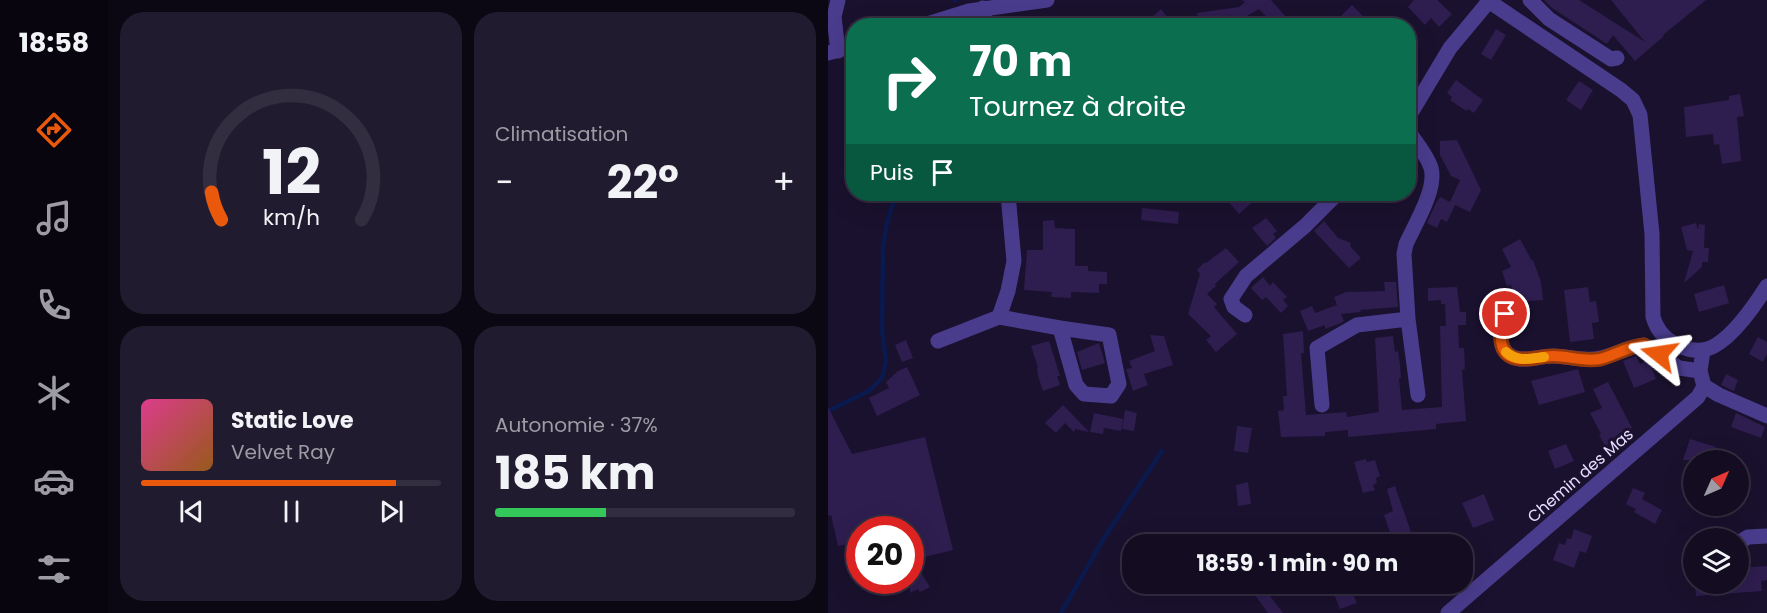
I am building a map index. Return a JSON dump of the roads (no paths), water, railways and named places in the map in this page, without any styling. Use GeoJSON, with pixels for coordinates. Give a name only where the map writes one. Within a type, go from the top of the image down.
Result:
{"type":"FeatureCollection","features":[{"type":"Feature","properties":{"kind":"street"},"geometry":{"type":"LineString","coordinates":[[833,52],[834,17],[838,0]]}},
{"type":"Feature","properties":{"kind":"street"},"geometry":{"type":"LineString","coordinates":[[942,18],[973,6],[1047,0]]}},
{"type":"Feature","properties":{"kind":"street"},"geometry":{"type":"LineString","coordinates":[[1416,105],[1450,48],[1488,0],[1633,100],[1640,116],[1652,234],[1653,317],[1657,328],[1676,345],[1703,351],[1712,347],[1741,323],[1767,286]]}},
{"type":"Feature","properties":{"kind":"street"},"geometry":{"type":"LineString","coordinates":[[1530,0],[1550,19],[1611,59],[1617,58]]}},
{"type":"Feature","properties":{"kind":"street"},"geometry":{"type":"LineString","coordinates":[[1416,144],[1431,167],[1432,177],[1431,188],[1406,244],[1404,254],[1408,319],[1418,395]]}},
{"type":"Feature","properties":{"kind":"street"},"geometry":{"type":"LineString","coordinates":[[999,317],[1008,291],[1014,261],[1009,201]]}},
{"type":"Feature","properties":{"kind":"street"},"geometry":{"type":"LineString","coordinates":[[1245,315],[1234,307],[1231,299],[1246,276],[1305,226],[1330,201]]}},
{"type":"Feature","properties":{"kind":"street"},"geometry":{"type":"LineString","coordinates":[[1505,314],[1500,328],[1500,342],[1507,353],[1513,357],[1528,359],[1552,356],[1590,360],[1644,345],[1680,368],[1702,378],[1719,394],[1767,416]]}},
{"type":"Feature","properties":{"kind":"street"},"geometry":{"type":"LineString","coordinates":[[938,341],[999,317],[1109,335],[1119,384],[1111,396],[1084,394],[1076,385],[1060,328]]}},
{"type":"Feature","properties":{"kind":"street"},"geometry":{"type":"LineString","coordinates":[[1322,405],[1317,348],[1357,326],[1408,319]]}},
{"type":"Feature","properties":{"kind":"street"},"geometry":{"type":"LineString","coordinates":[[1702,378],[1703,351]]}},
{"type":"Feature","properties":{"kind":"street","name":"Chemin des Mas"},"geometry":{"type":"LineString","coordinates":[[1448,613],[1698,397],[1702,378]]}},
{"type":"Feature","properties":{"kind":"street"},"geometry":{"type":"LineString","coordinates":[[1749,537],[1767,536]]}},
{"type":"Feature","properties":{"kind":"waterway"},"geometry":{"type":"LineString","coordinates":[[828,411],[869,391],[882,378],[886,361],[882,330],[883,248],[894,201]]}},
{"type":"Feature","properties":{"kind":"waterway"},"geometry":{"type":"LineString","coordinates":[[1061,613],[1104,538],[1162,451]]}}]}
